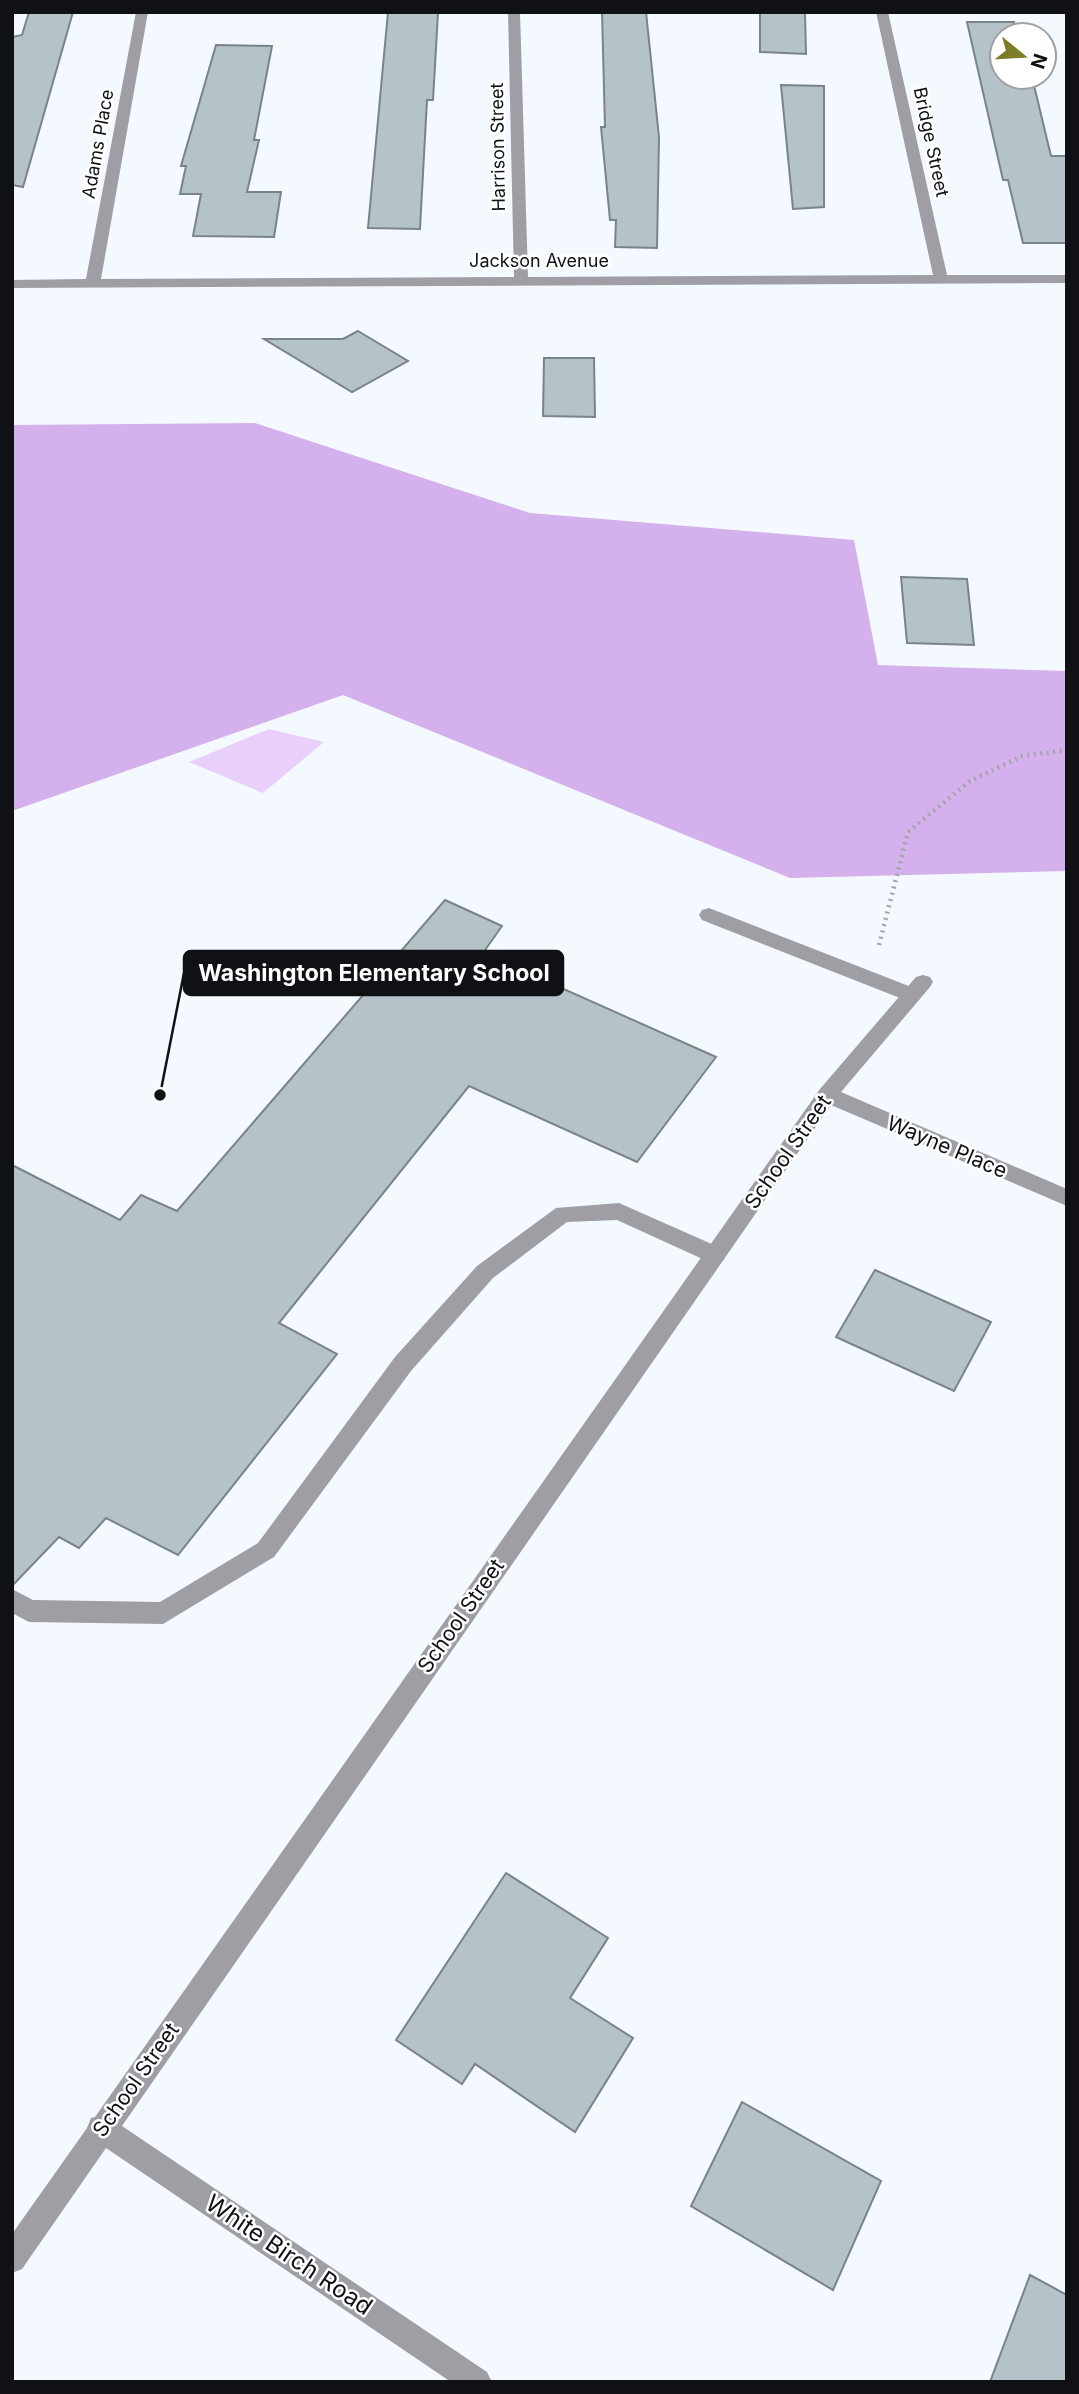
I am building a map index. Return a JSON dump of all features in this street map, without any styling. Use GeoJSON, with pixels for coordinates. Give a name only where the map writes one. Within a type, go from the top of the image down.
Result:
{"type":"FeatureCollection","features":[{"type":"Feature","properties":{"kind":"street","name":"Adams Place"},"geometry":{"type":"LineString","coordinates":[[93,283],[142,12]]}},
{"type":"Feature","properties":{"kind":"street","name":"Harrison Street"},"geometry":{"type":"LineString","coordinates":[[514,12],[521,281]]}},
{"type":"Feature","properties":{"kind":"street","name":"Bridge Street"},"geometry":{"type":"LineString","coordinates":[[882,12],[941,279]]}},
{"type":"Feature","properties":{"kind":"street","name":"Jackson Avenue"},"geometry":{"type":"LineString","coordinates":[[12,284],[1067,279]]}},
{"type":"Feature","properties":{"kind":"street"},"geometry":{"type":"LineString","coordinates":[[709,915],[869,978]]}},
{"type":"Feature","properties":{"kind":"street","name":"School Street"},"geometry":{"type":"LineString","coordinates":[[12,2259],[101,2128],[827,1095],[918,988],[869,978]]}},
{"type":"Feature","properties":{"kind":"street","name":"Wayne Place"},"geometry":{"type":"LineString","coordinates":[[827,1095],[1067,1198]]}},
{"type":"Feature","properties":{"kind":"street"},"geometry":{"type":"LineString","coordinates":[[12,1600],[29,1611],[163,1612],[266,1550],[403,1364],[485,1272],[563,1214],[619,1211],[715,1255]]}},
{"type":"Feature","properties":{"kind":"street","name":"White Birch Road"},"geometry":{"type":"LineString","coordinates":[[101,2128],[477,2382]]}},
{"type":"Feature","properties":{"kind":"path"},"geometry":{"type":"LineString","coordinates":[[869,978],[892,902],[908,832],[970,780],[1022,756],[1067,750]]}},
{"type":"Feature","properties":{"kind":"shaded area"},"geometry":{"type":"Polygon","coordinates":[[[255,423],[530,513],[854,540],[878,665],[1067,671],[1067,871],[790,878],[343,695],[12,811],[12,425],[255,423]]]}},
{"type":"Feature","properties":{"kind":"shaded area"},"geometry":{"type":"Polygon","coordinates":[[[269,729],[324,742],[263,793],[189,762],[269,729]]]}},
{"type":"Feature","properties":{"kind":"building"},"geometry":{"type":"Polygon","coordinates":[[[29,12],[73,12],[23,187],[12,185],[12,37],[22,35],[29,12]]]}},
{"type":"Feature","properties":{"kind":"building"},"geometry":{"type":"Polygon","coordinates":[[[388,12],[438,13],[433,100],[427,100],[420,229],[368,228],[388,12]]]}},
{"type":"Feature","properties":{"kind":"building"},"geometry":{"type":"Polygon","coordinates":[[[602,12],[646,12],[659,137],[657,248],[615,247],[616,220],[610,220],[601,127],[605,127],[602,12]]]}},
{"type":"Feature","properties":{"kind":"building"},"geometry":{"type":"Polygon","coordinates":[[[760,12],[805,12],[806,54],[760,52],[760,12]]]}},
{"type":"Feature","properties":{"kind":"building"},"geometry":{"type":"Polygon","coordinates":[[[967,22],[988,22],[988,91],[1035,91],[1051,156],[1067,156],[1067,243],[1023,243],[1008,180],[1003,180],[967,22]]]}},
{"type":"Feature","properties":{"kind":"building"},"geometry":{"type":"Polygon","coordinates":[[[216,45],[272,46],[254,140],[259,140],[247,192],[281,192],[274,237],[193,236],[201,194],[180,194],[186,166],[181,166],[216,45]]]}},
{"type":"Feature","properties":{"kind":"building"},"geometry":{"type":"Polygon","coordinates":[[[781,85],[824,86],[824,207],[793,209],[781,85]]]}},
{"type":"Feature","properties":{"kind":"building"},"geometry":{"type":"Polygon","coordinates":[[[358,331],[408,361],[352,392],[264,339],[343,339],[358,331]]]}},
{"type":"Feature","properties":{"kind":"building"},"geometry":{"type":"Polygon","coordinates":[[[544,358],[594,358],[595,417],[543,416],[544,358]]]}},
{"type":"Feature","properties":{"kind":"building"},"geometry":{"type":"Polygon","coordinates":[[[901,577],[967,579],[974,645],[907,643],[901,577]]]}},
{"type":"Feature","properties":{"kind":"building"},"geometry":{"type":"Polygon","coordinates":[[[445,900],[502,926],[483,953],[716,1057],[637,1162],[469,1086],[279,1323],[337,1354],[178,1555],[106,1518],[79,1548],[59,1537],[12,1586],[12,1165],[120,1220],[141,1195],[177,1211],[445,900]]]}},
{"type":"Feature","properties":{"kind":"building"},"geometry":{"type":"Polygon","coordinates":[[[875,1270],[991,1322],[954,1391],[836,1337],[875,1270]]]}},
{"type":"Feature","properties":{"kind":"building"},"geometry":{"type":"Polygon","coordinates":[[[506,1873],[608,1938],[570,1998],[633,2038],[575,2132],[475,2064],[462,2084],[396,2040],[506,1873]]]}},
{"type":"Feature","properties":{"kind":"building"},"geometry":{"type":"Polygon","coordinates":[[[742,2102],[881,2181],[833,2290],[691,2206],[742,2102]]]}},
{"type":"Feature","properties":{"kind":"building"},"geometry":{"type":"Polygon","coordinates":[[[1030,2275],[1067,2295],[1067,2382],[990,2382],[1030,2275]]]}},
{"type":"Feature","properties":{"kind":"place","name":"Washington Elementary School"},"geometry":{"type":"Point","coordinates":[160,1095]}}]}
